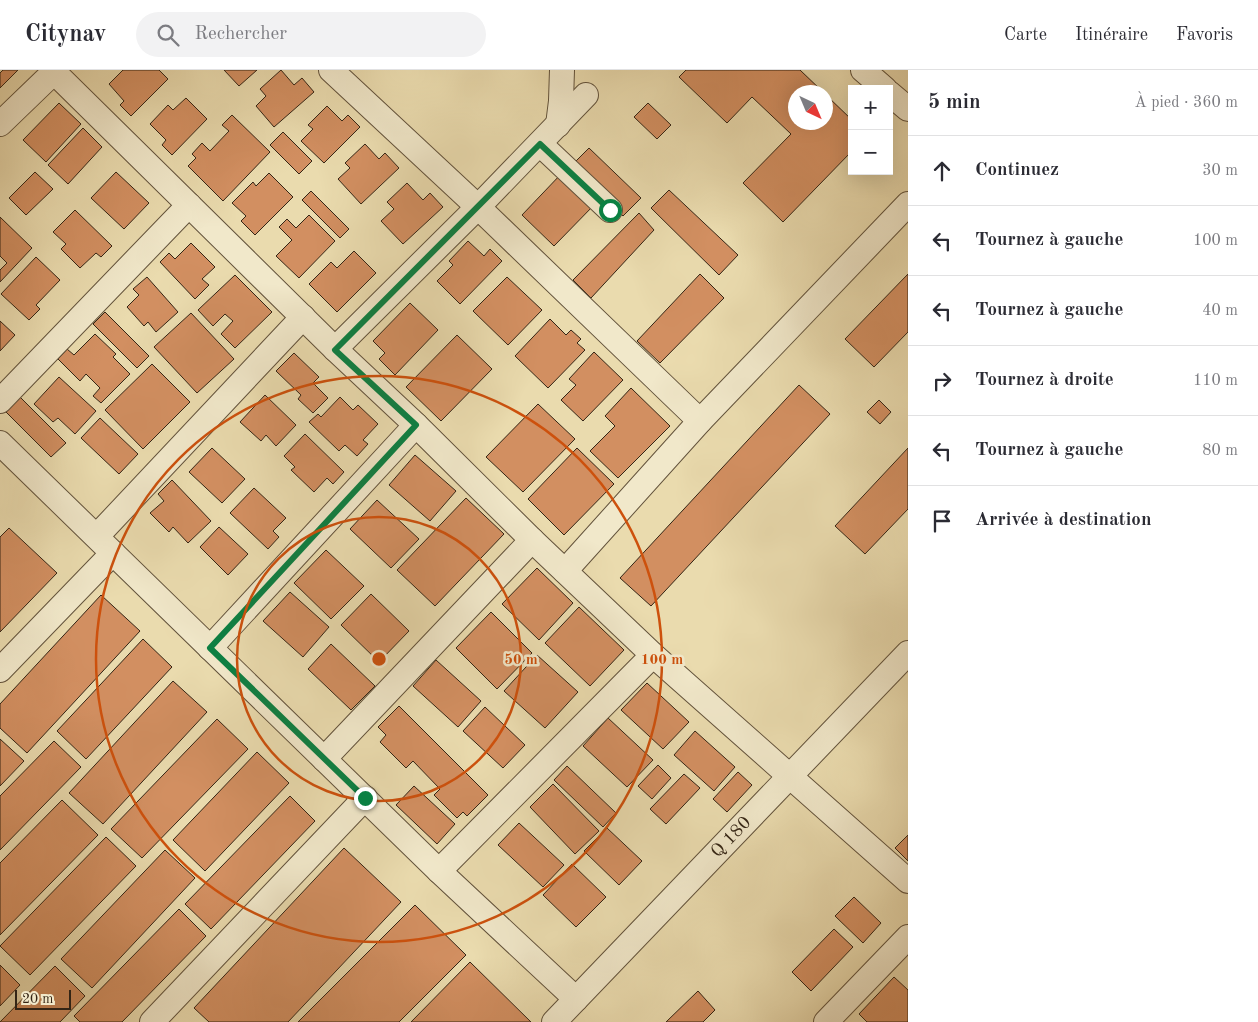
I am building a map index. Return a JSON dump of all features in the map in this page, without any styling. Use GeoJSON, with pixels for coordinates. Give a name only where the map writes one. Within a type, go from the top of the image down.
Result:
{"type":"FeatureCollection","features":[{"type":"Feature","properties":{"kind":"street"},"geometry":{"type":"LineString","coordinates":[[331,70],[700,421]]}},
{"type":"Feature","properties":{"kind":"street"},"geometry":{"type":"LineString","coordinates":[[558,125],[562,70]]}},
{"type":"Feature","properties":{"kind":"street"},"geometry":{"type":"LineString","coordinates":[[863,70],[880,85]]}},
{"type":"Feature","properties":{"kind":"street"},"geometry":{"type":"LineString","coordinates":[[0,124],[55,71],[335,350],[416,425],[652,655],[908,881]]}},
{"type":"Feature","properties":{"kind":"street"},"geometry":{"type":"LineString","coordinates":[[335,350],[478,208],[586,95]]}},
{"type":"Feature","properties":{"kind":"street"},"geometry":{"type":"LineString","coordinates":[[893,96],[908,109]]}},
{"type":"Feature","properties":{"kind":"street"},"geometry":{"type":"LineString","coordinates":[[540,144],[610,210]]}},
{"type":"Feature","properties":{"kind":"street"},"geometry":{"type":"LineString","coordinates":[[565,571],[700,421],[908,204]]}},
{"type":"Feature","properties":{"kind":"street"},"geometry":{"type":"LineString","coordinates":[[0,401],[189,205]]}},
{"type":"Feature","properties":{"kind":"street"},"geometry":{"type":"LineString","coordinates":[[97,536],[303,317]]}},
{"type":"Feature","properties":{"kind":"street"},"geometry":{"type":"LineString","coordinates":[[210,648],[416,425]]}},
{"type":"Feature","properties":{"kind":"street"},"geometry":{"type":"LineString","coordinates":[[0,443],[439,871],[576,999]]}},
{"type":"Feature","properties":{"kind":"street"},"geometry":{"type":"LineString","coordinates":[[324,759],[532,540]]}},
{"type":"Feature","properties":{"kind":"street"},"geometry":{"type":"LineString","coordinates":[[0,670],[113,553]]}},
{"type":"Feature","properties":{"kind":"street","name":"Q 180"},"geometry":{"type":"LineString","coordinates":[[554,1022],[908,653]]}},
{"type":"Feature","properties":{"kind":"street"},"geometry":{"type":"LineString","coordinates":[[439,871],[652,655]]}},
{"type":"Feature","properties":{"kind":"street"},"geometry":{"type":"LineString","coordinates":[[152,1022],[365,798]]}},
{"type":"Feature","properties":{"kind":"street"},"geometry":{"type":"LineString","coordinates":[[826,1022],[908,937]]}},
{"type":"Feature","properties":{"kind":"building"},"geometry":{"type":"Polygon","coordinates":[[[3,70],[18,70],[0,88],[0,73],[3,70]]]}},
{"type":"Feature","properties":{"kind":"building"},"geometry":{"type":"Polygon","coordinates":[[[123,70],[159,70],[168,79],[131,116],[120,105],[124,101],[109,84],[123,70]]]}},
{"type":"Feature","properties":{"kind":"building"},"geometry":{"type":"Polygon","coordinates":[[[224,70],[257,70],[239,86],[224,70]]]}},
{"type":"Feature","properties":{"kind":"building"},"geometry":{"type":"Polygon","coordinates":[[[281,70],[294,85],[302,78],[314,92],[274,127],[256,106],[266,96],[260,89],[281,70]]]}},
{"type":"Feature","properties":{"kind":"building"},"geometry":{"type":"Polygon","coordinates":[[[686,70],[800,70],[816,85],[788,85],[788,130],[833,130],[833,102],[848,116],[848,155],[783,222],[743,183],[791,134],[752,97],[727,123],[679,77],[686,70]]]}},
{"type":"Feature","properties":{"kind":"building"},"geometry":{"type":"Polygon","coordinates":[[[186,98],[207,119],[172,155],[162,145],[166,140],[150,124],[168,105],[173,110],[186,98]]]}},
{"type":"Feature","properties":{"kind":"building"},"geometry":{"type":"Polygon","coordinates":[[[59,103],[81,124],[46,162],[23,140],[59,103]]]}},
{"type":"Feature","properties":{"kind":"building"},"geometry":{"type":"Polygon","coordinates":[[[648,103],[671,125],[657,139],[634,117],[648,103]]]}},
{"type":"Feature","properties":{"kind":"building"},"geometry":{"type":"Polygon","coordinates":[[[327,106],[342,121],[348,115],[360,127],[324,163],[301,141],[313,129],[308,125],[327,106]]]}},
{"type":"Feature","properties":{"kind":"building"},"geometry":{"type":"Polygon","coordinates":[[[232,115],[270,152],[223,201],[188,166],[196,158],[192,154],[202,143],[210,151],[229,131],[222,125],[232,115]]]}},
{"type":"Feature","properties":{"kind":"building"},"geometry":{"type":"Polygon","coordinates":[[[83,128],[102,147],[68,184],[48,165],[83,128]]]}},
{"type":"Feature","properties":{"kind":"building"},"geometry":{"type":"Polygon","coordinates":[[[283,132],[312,161],[299,174],[270,145],[283,132]]]}},
{"type":"Feature","properties":{"kind":"building"},"geometry":{"type":"Polygon","coordinates":[[[365,144],[379,159],[385,153],[399,168],[361,204],[338,179],[350,168],[345,163],[365,144]]]}},
{"type":"Feature","properties":{"kind":"building"},"geometry":{"type":"Polygon","coordinates":[[[589,148],[641,198],[623,216],[571,166],[589,148]]]}},
{"type":"Feature","properties":{"kind":"building"},"geometry":{"type":"Polygon","coordinates":[[[35,172],[53,189],[26,215],[9,198],[35,172]]]}},
{"type":"Feature","properties":{"kind":"building"},"geometry":{"type":"Polygon","coordinates":[[[116,172],[149,203],[124,229],[91,198],[116,172]]]}},
{"type":"Feature","properties":{"kind":"building"},"geometry":{"type":"Polygon","coordinates":[[[269,173],[293,197],[255,235],[241,221],[246,216],[232,203],[253,182],[256,186],[269,173]]]}},
{"type":"Feature","properties":{"kind":"building"},"geometry":{"type":"Polygon","coordinates":[[[562,173],[595,204],[554,246],[522,215],[562,173]]]}},
{"type":"Feature","properties":{"kind":"building"},"geometry":{"type":"Polygon","coordinates":[[[407,183],[423,200],[430,193],[443,207],[403,244],[381,221],[394,209],[387,202],[407,183]]]}},
{"type":"Feature","properties":{"kind":"building"},"geometry":{"type":"Polygon","coordinates":[[[669,190],[738,255],[719,275],[651,208],[669,190]]]}},
{"type":"Feature","properties":{"kind":"building"},"geometry":{"type":"Polygon","coordinates":[[[311,191],[349,229],[340,238],[302,200],[311,191]]]}},
{"type":"Feature","properties":{"kind":"building"},"geometry":{"type":"Polygon","coordinates":[[[75,210],[112,246],[101,257],[96,253],[80,268],[61,249],[66,244],[53,232],[75,210]]]}},
{"type":"Feature","properties":{"kind":"building"},"geometry":{"type":"Polygon","coordinates":[[[639,213],[654,230],[591,298],[573,280],[639,213]]]}},
{"type":"Feature","properties":{"kind":"building"},"geometry":{"type":"Polygon","coordinates":[[[309,215],[335,241],[299,278],[276,256],[292,240],[279,227],[287,219],[296,228],[309,215]]]}},
{"type":"Feature","properties":{"kind":"building"},"geometry":{"type":"Polygon","coordinates":[[[0,217],[32,248],[0,282],[0,270],[7,263],[0,256],[0,217]]]}},
{"type":"Feature","properties":{"kind":"building"},"geometry":{"type":"Polygon","coordinates":[[[468,241],[484,256],[490,249],[502,261],[460,304],[437,281],[453,265],[449,261],[468,241]]]}},
{"type":"Feature","properties":{"kind":"building"},"geometry":{"type":"Polygon","coordinates":[[[191,243],[215,267],[202,279],[209,285],[195,299],[160,262],[169,253],[175,259],[191,243]]]}},
{"type":"Feature","properties":{"kind":"building"},"geometry":{"type":"Polygon","coordinates":[[[354,251],[376,273],[337,312],[309,284],[331,262],[337,268],[354,251]]]}},
{"type":"Feature","properties":{"kind":"building"},"geometry":{"type":"Polygon","coordinates":[[[36,257],[60,280],[36,305],[40,309],[29,320],[1,294],[36,257]]]}},
{"type":"Feature","properties":{"kind":"building"},"geometry":{"type":"Polygon","coordinates":[[[700,274],[724,298],[660,363],[637,341],[700,274]]]}},
{"type":"Feature","properties":{"kind":"building"},"geometry":{"type":"Polygon","coordinates":[[[908,274],[908,332],[874,367],[845,339],[908,274]]]}},
{"type":"Feature","properties":{"kind":"building"},"geometry":{"type":"Polygon","coordinates":[[[235,275],[272,312],[235,348],[221,334],[233,321],[225,314],[213,326],[198,310],[235,275]]]}},
{"type":"Feature","properties":{"kind":"building"},"geometry":{"type":"Polygon","coordinates":[[[147,277],[178,312],[156,332],[148,322],[144,326],[127,307],[139,295],[133,289],[147,277]]]}},
{"type":"Feature","properties":{"kind":"building"},"geometry":{"type":"Polygon","coordinates":[[[507,277],[542,310],[508,345],[473,311],[507,277]]]}},
{"type":"Feature","properties":{"kind":"building"},"geometry":{"type":"Polygon","coordinates":[[[410,303],[438,330],[395,375],[379,359],[385,353],[373,341],[410,303]]]}},
{"type":"Feature","properties":{"kind":"building"},"geometry":{"type":"Polygon","coordinates":[[[105,312],[149,356],[137,368],[93,324],[105,312]]]}},
{"type":"Feature","properties":{"kind":"building"},"geometry":{"type":"Polygon","coordinates":[[[191,313],[234,359],[197,393],[154,347],[191,313]]]}},
{"type":"Feature","properties":{"kind":"building"},"geometry":{"type":"Polygon","coordinates":[[[550,319],[566,335],[571,330],[581,339],[577,343],[585,350],[548,388],[515,356],[550,319]]]}},
{"type":"Feature","properties":{"kind":"building"},"geometry":{"type":"Polygon","coordinates":[[[0,321],[15,335],[0,351],[0,321]]]}},
{"type":"Feature","properties":{"kind":"building"},"geometry":{"type":"Polygon","coordinates":[[[95,334],[116,354],[113,357],[130,374],[101,403],[93,396],[100,388],[86,374],[80,381],[58,359],[67,349],[74,355],[95,334]]]}},
{"type":"Feature","properties":{"kind":"building"},"geometry":{"type":"Polygon","coordinates":[[[457,335],[492,369],[441,421],[406,387],[457,335]]]}},
{"type":"Feature","properties":{"kind":"building"},"geometry":{"type":"Polygon","coordinates":[[[594,352],[623,380],[583,421],[561,400],[576,385],[569,379],[594,352]]]}},
{"type":"Feature","properties":{"kind":"building"},"geometry":{"type":"Polygon","coordinates":[[[294,353],[319,377],[313,383],[328,398],[313,413],[298,399],[301,395],[276,371],[294,353]]]}},
{"type":"Feature","properties":{"kind":"building"},"geometry":{"type":"Polygon","coordinates":[[[152,364],[190,402],[143,449],[105,410],[152,364]]]}},
{"type":"Feature","properties":{"kind":"building"},"geometry":{"type":"Polygon","coordinates":[[[59,377],[96,411],[75,434],[58,418],[53,422],[34,404],[59,377]]]}},
{"type":"Feature","properties":{"kind":"building"},"geometry":{"type":"Polygon","coordinates":[[[799,385],[830,414],[651,606],[620,578],[799,385]]]}},
{"type":"Feature","properties":{"kind":"building"},"geometry":{"type":"Polygon","coordinates":[[[631,388],[670,426],[618,478],[590,451],[615,426],[605,416],[631,388]]]}},
{"type":"Feature","properties":{"kind":"building"},"geometry":{"type":"Polygon","coordinates":[[[265,395],[296,425],[276,446],[266,435],[261,441],[240,422],[265,395]]]}},
{"type":"Feature","properties":{"kind":"building"},"geometry":{"type":"Polygon","coordinates":[[[19,396],[66,443],[51,457],[5,411],[19,396]]]}},
{"type":"Feature","properties":{"kind":"building"},"geometry":{"type":"Polygon","coordinates":[[[340,397],[353,410],[358,405],[378,424],[363,440],[368,444],[357,456],[345,445],[339,451],[309,422],[318,414],[321,417],[340,397]]]}},
{"type":"Feature","properties":{"kind":"building"},"geometry":{"type":"Polygon","coordinates":[[[879,400],[891,412],[880,424],[867,412],[879,400]]]}},
{"type":"Feature","properties":{"kind":"building"},"geometry":{"type":"Polygon","coordinates":[[[538,404],[575,439],[523,492],[486,457],[538,404]]]}},
{"type":"Feature","properties":{"kind":"building"},"geometry":{"type":"Polygon","coordinates":[[[100,418],[138,454],[119,474],[81,438],[100,418]]]}},
{"type":"Feature","properties":{"kind":"building"},"geometry":{"type":"Polygon","coordinates":[[[305,434],[344,472],[333,484],[327,478],[314,492],[291,470],[295,467],[284,456],[305,434]]]}},
{"type":"Feature","properties":{"kind":"building"},"geometry":{"type":"Polygon","coordinates":[[[212,448],[245,479],[222,503],[189,472],[212,448]]]}},
{"type":"Feature","properties":{"kind":"building"},"geometry":{"type":"Polygon","coordinates":[[[577,448],[614,484],[564,535],[528,499],[577,448]]]}},
{"type":"Feature","properties":{"kind":"building"},"geometry":{"type":"Polygon","coordinates":[[[908,448],[908,509],[865,554],[835,526],[908,448]]]}},
{"type":"Feature","properties":{"kind":"building"},"geometry":{"type":"Polygon","coordinates":[[[415,455],[456,491],[430,521],[389,485],[415,455]]]}},
{"type":"Feature","properties":{"kind":"building"},"geometry":{"type":"Polygon","coordinates":[[[172,480],[211,521],[188,543],[173,527],[169,532],[150,513],[164,501],[158,494],[172,480]]]}},
{"type":"Feature","properties":{"kind":"building"},"geometry":{"type":"Polygon","coordinates":[[[254,488],[286,518],[273,531],[279,537],[268,549],[230,513],[254,488]]]}},
{"type":"Feature","properties":{"kind":"building"},"geometry":{"type":"Polygon","coordinates":[[[466,498],[504,534],[435,606],[397,570],[466,498]]]}},
{"type":"Feature","properties":{"kind":"building"},"geometry":{"type":"Polygon","coordinates":[[[377,500],[419,539],[391,568],[350,529],[377,500]]]}},
{"type":"Feature","properties":{"kind":"building"},"geometry":{"type":"Polygon","coordinates":[[[219,527],[248,554],[228,575],[200,547],[219,527]]]}},
{"type":"Feature","properties":{"kind":"building"},"geometry":{"type":"Polygon","coordinates":[[[9,528],[57,573],[0,632],[0,537],[9,528]]]}},
{"type":"Feature","properties":{"kind":"building"},"geometry":{"type":"Polygon","coordinates":[[[326,550],[364,586],[331,619],[294,583],[326,550]]]}},
{"type":"Feature","properties":{"kind":"building"},"geometry":{"type":"Polygon","coordinates":[[[537,568],[573,603],[539,640],[502,604],[537,568]]]}},
{"type":"Feature","properties":{"kind":"building"},"geometry":{"type":"Polygon","coordinates":[[[290,592],[329,627],[303,657],[263,621],[290,592]]]}},
{"type":"Feature","properties":{"kind":"building"},"geometry":{"type":"Polygon","coordinates":[[[371,594],[409,631],[379,662],[341,625],[371,594]]]}},
{"type":"Feature","properties":{"kind":"building"},"geometry":{"type":"Polygon","coordinates":[[[101,595],[140,631],[27,753],[0,728],[0,704],[101,595]]]}},
{"type":"Feature","properties":{"kind":"building"},"geometry":{"type":"Polygon","coordinates":[[[579,607],[624,650],[590,686],[545,643],[579,607]]]}},
{"type":"Feature","properties":{"kind":"building"},"geometry":{"type":"Polygon","coordinates":[[[491,612],[532,653],[497,689],[456,648],[491,612]]]}},
{"type":"Feature","properties":{"kind":"building"},"geometry":{"type":"Polygon","coordinates":[[[143,639],[172,667],[86,759],[57,731],[143,639]]]}},
{"type":"Feature","properties":{"kind":"building"},"geometry":{"type":"Polygon","coordinates":[[[331,644],[375,686],[351,710],[308,669],[331,644]]]}},
{"type":"Feature","properties":{"kind":"building"},"geometry":{"type":"Polygon","coordinates":[[[537,655],[578,692],[545,728],[504,691],[537,655]]]}},
{"type":"Feature","properties":{"kind":"building"},"geometry":{"type":"Polygon","coordinates":[[[436,660],[481,701],[458,727],[413,686],[436,660]]]}},
{"type":"Feature","properties":{"kind":"building"},"geometry":{"type":"Polygon","coordinates":[[[173,681],[207,712],[103,824],[69,793],[173,681]]]}},
{"type":"Feature","properties":{"kind":"building"},"geometry":{"type":"Polygon","coordinates":[[[647,683],[689,722],[663,749],[621,710],[647,683]]]}},
{"type":"Feature","properties":{"kind":"building"},"geometry":{"type":"Polygon","coordinates":[[[399,706],[488,795],[467,816],[463,812],[457,818],[434,795],[440,789],[413,761],[406,768],[380,742],[386,735],[378,727],[399,706]]]}},
{"type":"Feature","properties":{"kind":"building"},"geometry":{"type":"Polygon","coordinates":[[[485,707],[525,745],[503,768],[463,731],[485,707]]]}},
{"type":"Feature","properties":{"kind":"building"},"geometry":{"type":"Polygon","coordinates":[[[608,718],[653,760],[627,787],[583,746],[608,718]]]}},
{"type":"Feature","properties":{"kind":"building"},"geometry":{"type":"Polygon","coordinates":[[[217,719],[248,749],[142,858],[111,829],[217,719]]]}},
{"type":"Feature","properties":{"kind":"building"},"geometry":{"type":"Polygon","coordinates":[[[695,731],[735,767],[714,791],[674,755],[695,731]]]}},
{"type":"Feature","properties":{"kind":"building"},"geometry":{"type":"Polygon","coordinates":[[[0,739],[24,761],[0,786],[0,739]]]}},
{"type":"Feature","properties":{"kind":"building"},"geometry":{"type":"Polygon","coordinates":[[[54,741],[81,767],[0,850],[0,796],[54,741]]]}},
{"type":"Feature","properties":{"kind":"building"},"geometry":{"type":"Polygon","coordinates":[[[257,752],[289,783],[205,871],[173,840],[257,752]]]}},
{"type":"Feature","properties":{"kind":"building"},"geometry":{"type":"Polygon","coordinates":[[[658,765],[671,778],[652,799],[638,786],[658,765]]]}},
{"type":"Feature","properties":{"kind":"building"},"geometry":{"type":"Polygon","coordinates":[[[567,766],[616,813],[603,827],[554,780],[567,766]]]}},
{"type":"Feature","properties":{"kind":"building"},"geometry":{"type":"Polygon","coordinates":[[[738,772],[752,785],[727,812],[713,799],[738,772]]]}},
{"type":"Feature","properties":{"kind":"building"},"geometry":{"type":"Polygon","coordinates":[[[684,774],[700,788],[666,824],[650,809],[684,774]]]}},
{"type":"Feature","properties":{"kind":"building"},"geometry":{"type":"Polygon","coordinates":[[[553,784],[599,831],[575,854],[530,807],[553,784]]]}},
{"type":"Feature","properties":{"kind":"building"},"geometry":{"type":"Polygon","coordinates":[[[414,786],[455,824],[437,844],[396,805],[414,786]]]}},
{"type":"Feature","properties":{"kind":"building"},"geometry":{"type":"Polygon","coordinates":[[[290,796],[315,821],[211,929],[185,904],[290,796]]]}},
{"type":"Feature","properties":{"kind":"building"},"geometry":{"type":"Polygon","coordinates":[[[62,800],[98,835],[0,935],[0,863],[62,800]]]}},
{"type":"Feature","properties":{"kind":"building"},"geometry":{"type":"Polygon","coordinates":[[[519,823],[564,865],[543,887],[498,845],[519,823]]]}},
{"type":"Feature","properties":{"kind":"building"},"geometry":{"type":"Polygon","coordinates":[[[607,828],[642,861],[619,885],[584,851],[607,828]]]}},
{"type":"Feature","properties":{"kind":"building"},"geometry":{"type":"Polygon","coordinates":[[[908,835],[908,861],[895,848],[908,835]]]}},
{"type":"Feature","properties":{"kind":"building"},"geometry":{"type":"Polygon","coordinates":[[[106,837],[136,866],[30,975],[0,946],[106,837]]]}},
{"type":"Feature","properties":{"kind":"building"},"geometry":{"type":"Polygon","coordinates":[[[344,848],[401,902],[288,1022],[209,1022],[194,1008],[344,848]]]}},
{"type":"Feature","properties":{"kind":"building"},"geometry":{"type":"Polygon","coordinates":[[[165,850],[195,878],[92,988],[61,959],[165,850]]]}},
{"type":"Feature","properties":{"kind":"building"},"geometry":{"type":"Polygon","coordinates":[[[572,864],[606,897],[576,927],[543,895],[572,864]]]}},
{"type":"Feature","properties":{"kind":"building"},"geometry":{"type":"Polygon","coordinates":[[[854,897],[881,923],[863,943],[835,916],[854,897]]]}},
{"type":"Feature","properties":{"kind":"building"},"geometry":{"type":"Polygon","coordinates":[[[415,905],[466,955],[399,1022],[298,1022],[415,905]]]}},
{"type":"Feature","properties":{"kind":"building"},"geometry":{"type":"Polygon","coordinates":[[[179,909],[206,936],[122,1022],[80,1022],[74,1016],[179,909]]]}},
{"type":"Feature","properties":{"kind":"building"},"geometry":{"type":"Polygon","coordinates":[[[834,929],[853,947],[811,991],[792,972],[834,929]]]}},
{"type":"Feature","properties":{"kind":"building"},"geometry":{"type":"Polygon","coordinates":[[[470,962],[531,1022],[411,1022],[470,962]]]}},
{"type":"Feature","properties":{"kind":"building"},"geometry":{"type":"Polygon","coordinates":[[[0,965],[20,985],[0,1006],[0,965]]]}},
{"type":"Feature","properties":{"kind":"building"},"geometry":{"type":"Polygon","coordinates":[[[55,966],[85,996],[60,1022],[0,1022],[55,966]]]}},
{"type":"Feature","properties":{"kind":"building"},"geometry":{"type":"Polygon","coordinates":[[[894,977],[908,990],[908,1022],[867,1022],[859,1014],[894,977]]]}},
{"type":"Feature","properties":{"kind":"building"},"geometry":{"type":"Polygon","coordinates":[[[698,991],[715,1010],[703,1022],[666,1022],[698,991]]]}},
{"type":"Feature","properties":{"kind":"route"},"geometry":{"type":"LineString","coordinates":[[365,798],[210,648],[416,425],[335,350],[540,144],[610,210]]}}]}
